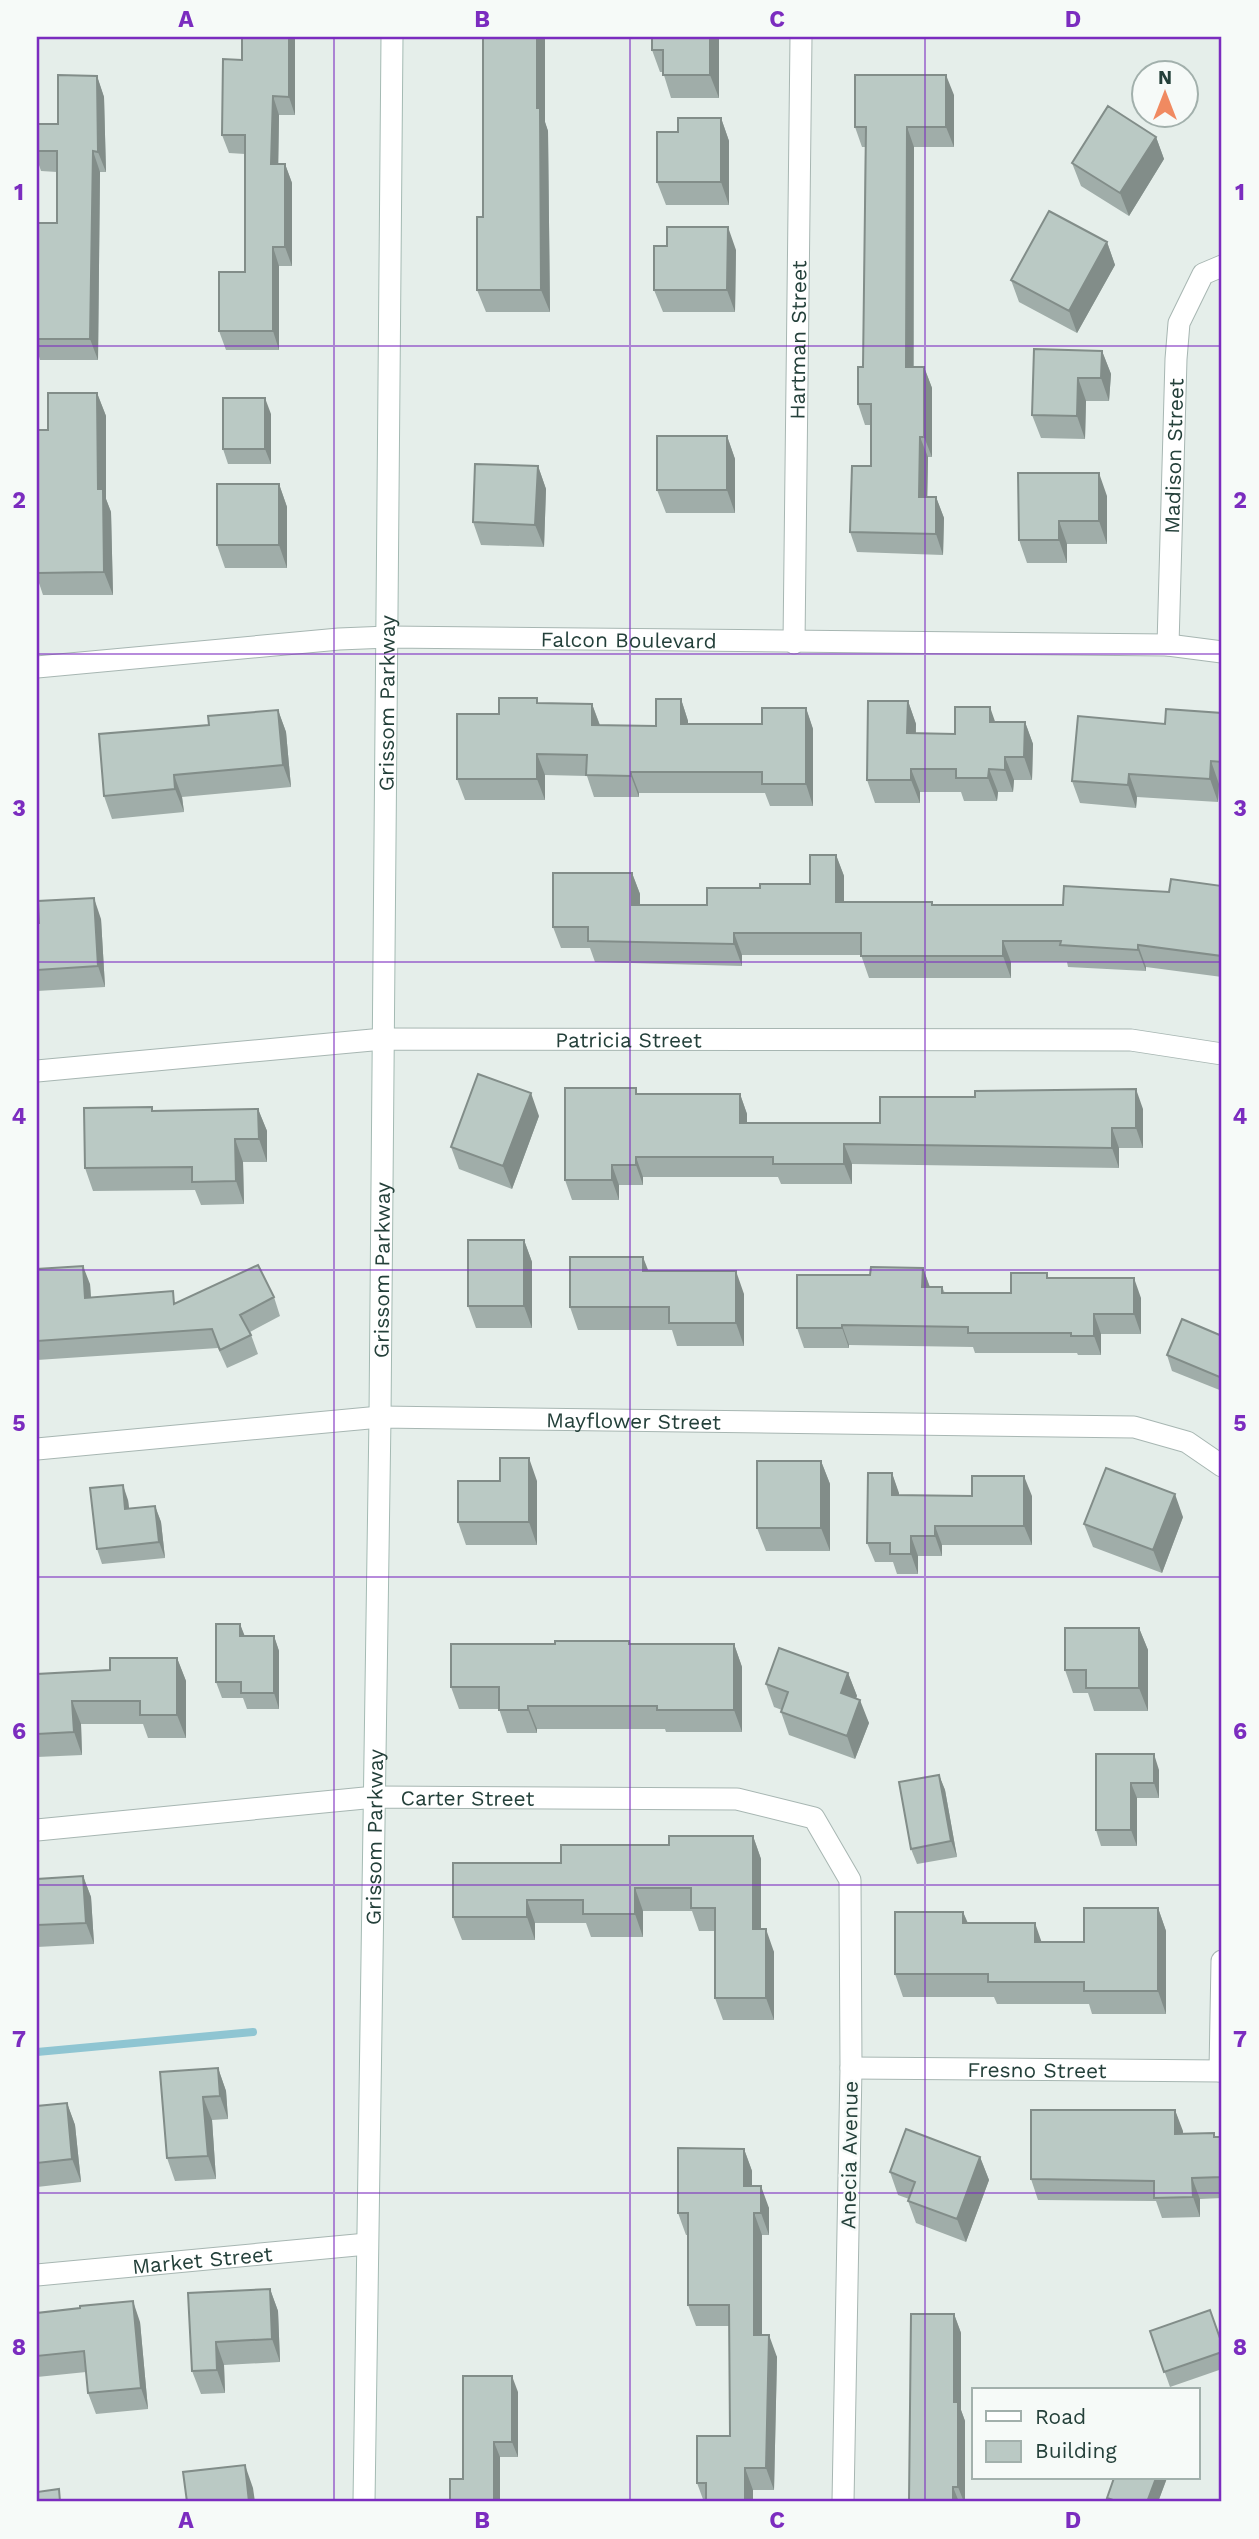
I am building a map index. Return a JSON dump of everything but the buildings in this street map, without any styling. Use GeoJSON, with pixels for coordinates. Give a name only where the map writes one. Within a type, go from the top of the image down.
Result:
{"type":"FeatureCollection","features":[{"type":"Feature","properties":{"kind":"street","name":"Grissom Parkway"},"geometry":{"type":"LineString","coordinates":[[364,2502],[380,1417],[392,37]]}},
{"type":"Feature","properties":{"kind":"street","name":"Hartman Street"},"geometry":{"type":"LineString","coordinates":[[794,643],[801,37]]}},
{"type":"Feature","properties":{"kind":"street","name":"Madison Street"},"geometry":{"type":"LineString","coordinates":[[1168,645],[1179,323],[1212,270]]}},
{"type":"Feature","properties":{"kind":"street","name":"Falcon Boulevard"},"geometry":{"type":"LineString","coordinates":[[37,667],[339,639],[388,637],[1168,645],[1222,652]]}},
{"type":"Feature","properties":{"kind":"street","name":"Patricia Street"},"geometry":{"type":"LineString","coordinates":[[37,1071],[383,1039],[1131,1040],[1222,1054]]}},
{"type":"Feature","properties":{"kind":"street","name":"Mayflower Street"},"geometry":{"type":"LineString","coordinates":[[37,1449],[380,1417],[1134,1427],[1187,1442],[1222,1466]]}},
{"type":"Feature","properties":{"kind":"street","name":"Carter Street"},"geometry":{"type":"LineString","coordinates":[[37,1830],[375,1797],[737,1799],[814,1818]]}},
{"type":"Feature","properties":{"kind":"street","name":"Anecia Avenue"},"geometry":{"type":"LineString","coordinates":[[814,1818],[850,1880],[851,2068],[843,2502]]}},
{"type":"Feature","properties":{"kind":"street"},"geometry":{"type":"LineString","coordinates":[[1221,2071],[1222,1961]]}},
{"type":"Feature","properties":{"kind":"street","name":"Fresno Street"},"geometry":{"type":"LineString","coordinates":[[851,2068],[1221,2071]]}},
{"type":"Feature","properties":{"kind":"street","name":"Market Street"},"geometry":{"type":"LineString","coordinates":[[37,2275],[368,2244]]}},
{"type":"Feature","properties":{"kind":"waterway"},"geometry":{"type":"LineString","coordinates":[[37,2052],[253,2032]]}}]}
